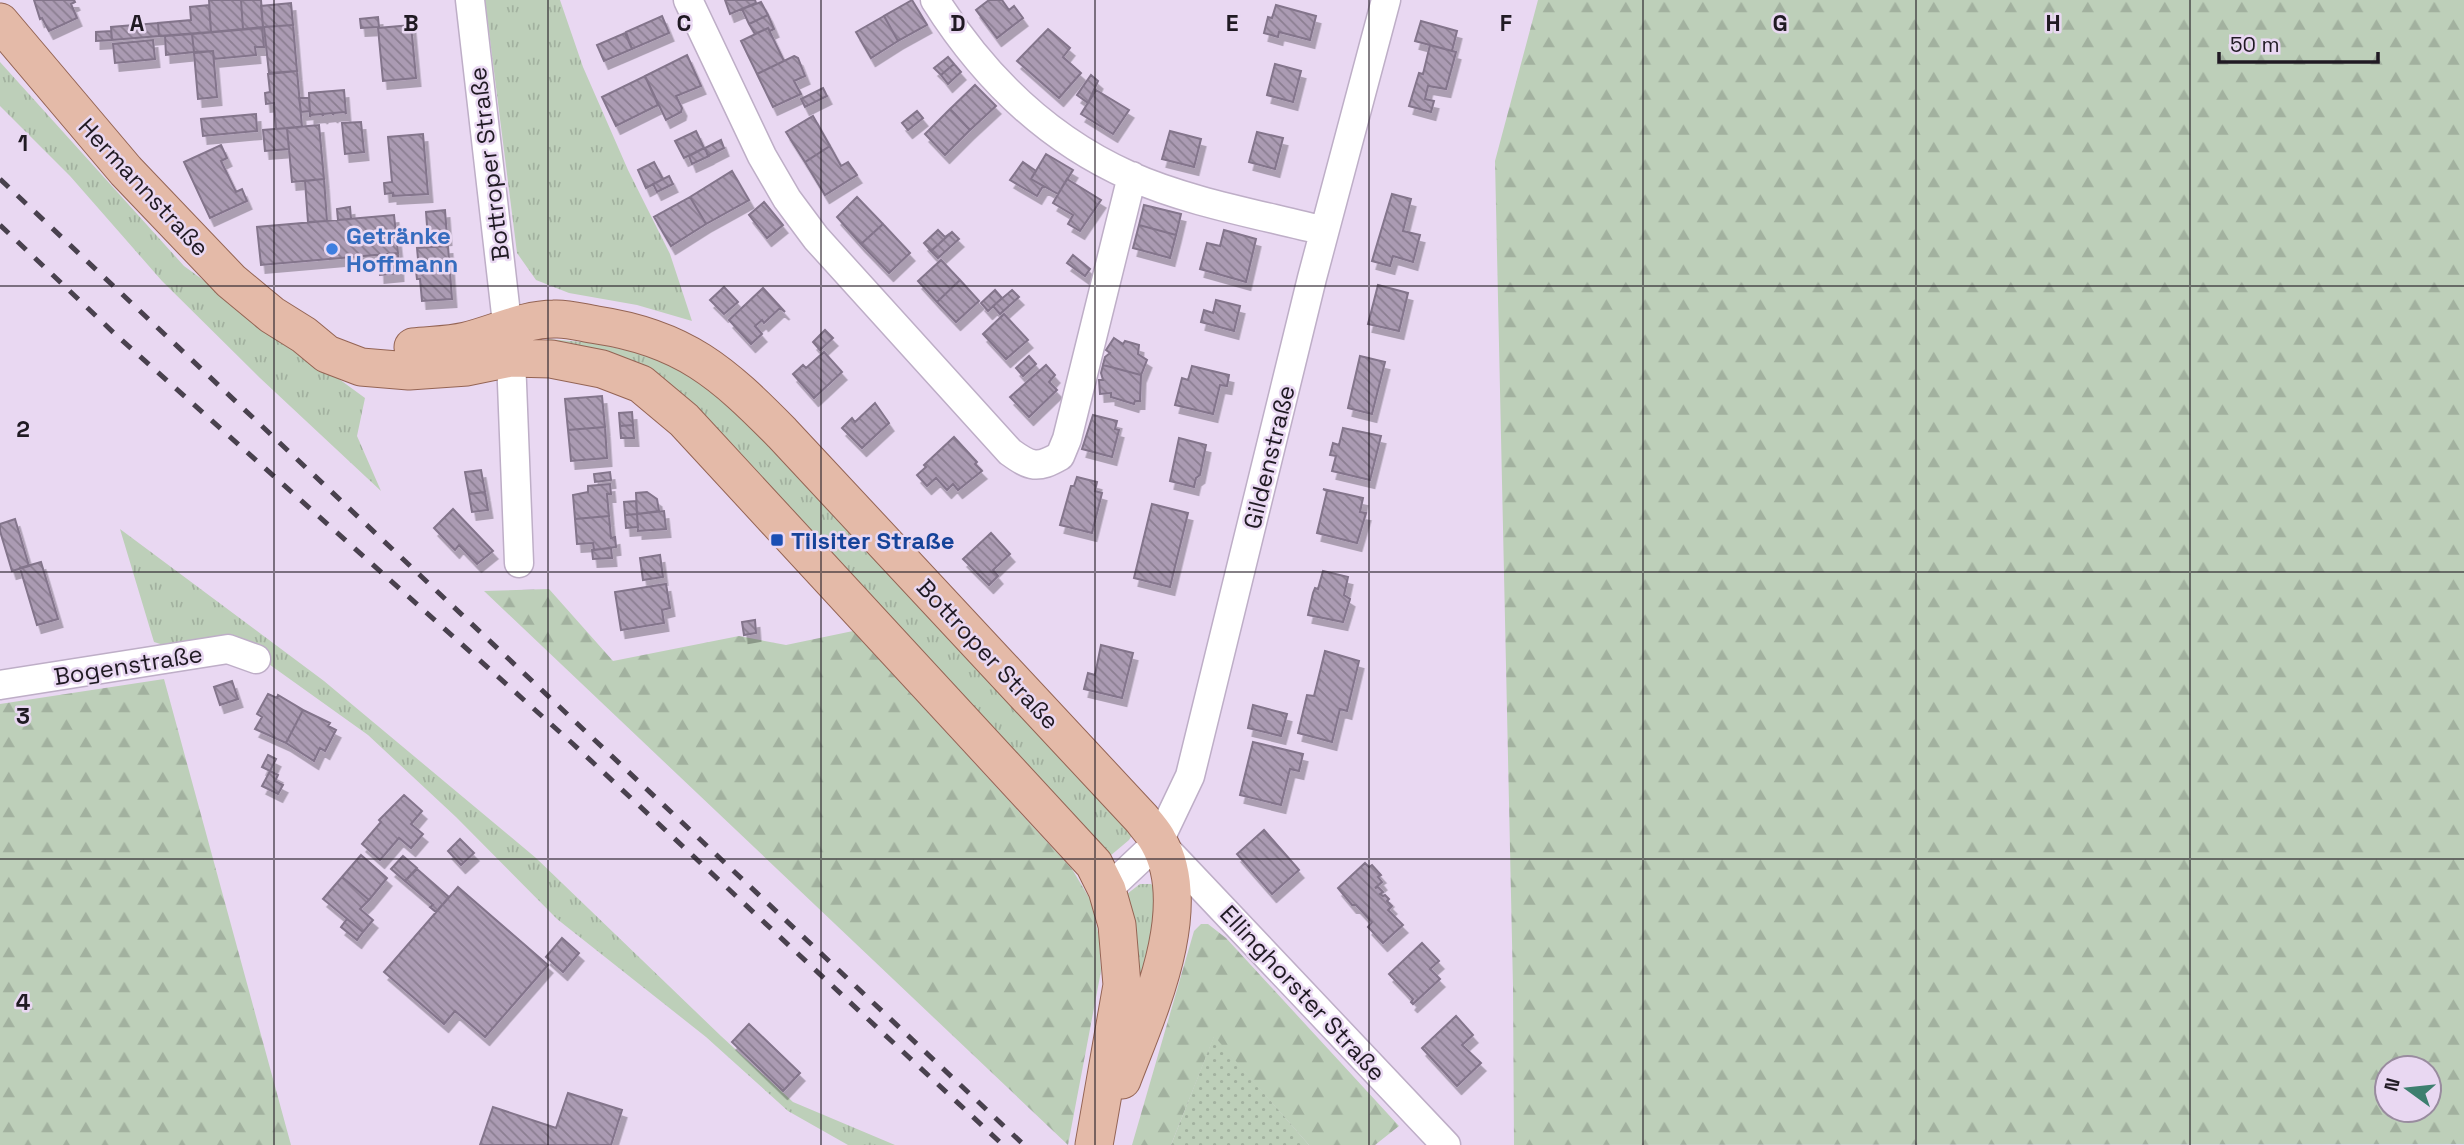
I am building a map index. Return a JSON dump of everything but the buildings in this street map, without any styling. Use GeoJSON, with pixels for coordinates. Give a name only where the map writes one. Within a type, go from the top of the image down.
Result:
{"type":"FeatureCollection","features":[{"type":"Feature","properties":{"kind":"main road","name":"Hermannstraße"},"geometry":{"type":"LineString","coordinates":[[0,22],[126,171],[231,281],[272,315],[304,335],[338,343],[394,348],[468,341],[509,342]]}},
{"type":"Feature","properties":{"kind":"main road","name":"Bottroper Straße"},"geometry":{"type":"LineString","coordinates":[[509,342],[554,318],[615,327],[686,351],[717,371],[782,433],[1142,819],[1159,841],[1171,881],[1173,923],[1153,997],[1096,1145]]}},
{"type":"Feature","properties":{"kind":"main road","name":"Bottroper Straße"},"geometry":{"type":"LineString","coordinates":[[509,342],[551,359],[602,369],[641,384],[684,420],[1094,864],[1107,890],[1117,925],[1122,985],[1096,1145]]}},
{"type":"Feature","properties":{"kind":"street","name":"Bottroper Straße"},"geometry":{"type":"LineString","coordinates":[[470,0],[509,342],[519,563]]}},
{"type":"Feature","properties":{"kind":"street"},"geometry":{"type":"LineString","coordinates":[[688,0],[762,156],[801,218],[816,238],[1010,452],[1028,465],[1046,464],[1060,456],[1067,439],[1132,176]]}},
{"type":"Feature","properties":{"kind":"street"},"geometry":{"type":"LineString","coordinates":[[935,0],[974,56],[1021,105],[1076,147],[1132,176],[1183,194],[1324,231]]}},
{"type":"Feature","properties":{"kind":"street","name":"Gildenstraße"},"geometry":{"type":"LineString","coordinates":[[1107,890],[1159,841],[1190,776],[1324,231],[1386,0]]}},
{"type":"Feature","properties":{"kind":"street","name":"Bogenstraße"},"geometry":{"type":"LineString","coordinates":[[0,685],[228,649],[256,659]]}},
{"type":"Feature","properties":{"kind":"street","name":"Ellinghorster Straße"},"geometry":{"type":"LineString","coordinates":[[1159,841],[1446,1145]]}},
{"type":"Feature","properties":{"kind":"green space"},"geometry":{"type":"Polygon","coordinates":[[[485,0],[560,0],[583,67],[628,170],[670,254],[692,321],[637,305],[569,293],[536,280],[517,253],[485,0]]]}},
{"type":"Feature","properties":{"kind":"green space"},"geometry":{"type":"Polygon","coordinates":[[[1538,0],[2464,0],[2464,1144],[1514,1145],[1495,161],[1538,0]]]}},
{"type":"Feature","properties":{"kind":"green space"},"geometry":{"type":"Polygon","coordinates":[[[0,62],[184,266],[365,398],[357,436],[381,491],[260,378],[162,281],[70,176],[0,106],[0,62]]]}},
{"type":"Feature","properties":{"kind":"green space"},"geometry":{"type":"Polygon","coordinates":[[[548,339],[594,343],[677,362],[714,384],[1134,832],[1129,840],[1110,856],[738,466],[549,348],[548,339]]]}},
{"type":"Feature","properties":{"kind":"green space"},"geometry":{"type":"Polygon","coordinates":[[[120,529],[324,681],[536,858],[793,1102],[895,1145],[848,1145],[788,1111],[706,1037],[557,919],[456,817],[368,735],[259,657],[176,649],[154,642],[120,529]]]}},
{"type":"Feature","properties":{"kind":"green space"},"geometry":{"type":"Polygon","coordinates":[[[549,589],[613,661],[739,636],[786,645],[853,631],[1072,869],[1091,901],[1099,937],[1101,971],[1068,1145],[484,591],[549,589]]]}},
{"type":"Feature","properties":{"kind":"green space"},"geometry":{"type":"Polygon","coordinates":[[[164,679],[291,1145],[0,1145],[0,704],[164,679]]]}},
{"type":"Feature","properties":{"kind":"green space"},"geometry":{"type":"Polygon","coordinates":[[[1140,884],[1151,884],[1156,889],[1161,930],[1101,1114],[1123,897],[1140,884]]]}},
{"type":"Feature","properties":{"kind":"green space"},"geometry":{"type":"Polygon","coordinates":[[[1201,924],[1208,924],[1226,938],[1399,1126],[1375,1145],[1309,1145],[1214,1037],[1171,1145],[1132,1145],[1194,931],[1201,924]]]}},
{"type":"Feature","properties":{"kind":"green space"},"geometry":{"type":"Polygon","coordinates":[[[1214,1036],[1309,1145],[1171,1145],[1214,1036]]]}},
{"type":"Feature","properties":{"kind":"railway"},"geometry":{"type":"LineString","coordinates":[[0,179],[1024,1145]]}},
{"type":"Feature","properties":{"kind":"railway"},"geometry":{"type":"LineString","coordinates":[[0,225],[115,334],[572,743],[1003,1145]]}},
{"type":"Feature","properties":{"kind":"place","name":"Getränke Hoffmann"},"geometry":{"type":"Point","coordinates":[332,249]}},
{"type":"Feature","properties":{"kind":"place","name":"Tilsiter Straße"},"geometry":{"type":"Point","coordinates":[777,540]}}]}
